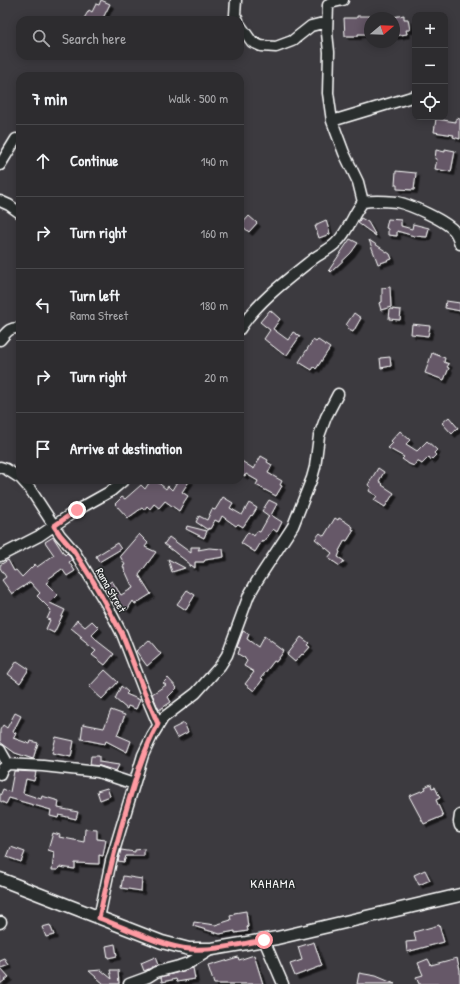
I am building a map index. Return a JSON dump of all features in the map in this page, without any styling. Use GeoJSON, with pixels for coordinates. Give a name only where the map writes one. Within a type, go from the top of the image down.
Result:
{"type":"FeatureCollection","features":[{"type":"Feature","properties":{"kind":"main road"},"geometry":{"type":"LineString","coordinates":[[0,879],[162,942],[189,949],[212,949],[264,940],[460,895]]}},
{"type":"Feature","properties":{"kind":"street"},"geometry":{"type":"LineString","coordinates":[[236,0],[236,16]]}},
{"type":"Feature","properties":{"kind":"street"},"geometry":{"type":"LineString","coordinates":[[344,0],[330,3],[328,5],[328,93],[332,121],[344,153],[358,182],[363,202]]}},
{"type":"Feature","properties":{"kind":"street"},"geometry":{"type":"LineString","coordinates":[[244,31],[252,42],[261,46],[276,47],[292,41],[310,26],[327,22]]}},
{"type":"Feature","properties":{"kind":"street"},"geometry":{"type":"LineString","coordinates":[[332,121],[412,97]]}},
{"type":"Feature","properties":{"kind":"street"},"geometry":{"type":"LineString","coordinates":[[0,165],[16,139]]}},
{"type":"Feature","properties":{"kind":"street"},"geometry":{"type":"LineString","coordinates":[[244,324],[257,308],[284,282],[336,243],[348,230],[357,208],[363,202],[375,200],[399,203],[422,211],[446,222],[455,232],[460,244]]}},
{"type":"Feature","properties":{"kind":"street"},"geometry":{"type":"LineString","coordinates":[[0,201],[16,210]]}},
{"type":"Feature","properties":{"kind":"street"},"geometry":{"type":"LineString","coordinates":[[0,340],[9,330],[13,327],[16,327]]}},
{"type":"Feature","properties":{"kind":"street"},"geometry":{"type":"LineString","coordinates":[[99,918],[111,861],[143,755],[158,724],[163,718],[196,692],[220,666],[227,655],[249,595],[292,526],[312,478],[319,436],[326,417],[338,394]]}},
{"type":"Feature","properties":{"kind":"street","name":"Rama Street"},"geometry":{"type":"LineString","coordinates":[[0,467],[16,476]]}},
{"type":"Feature","properties":{"kind":"street","name":"Rama Street"},"geometry":{"type":"LineString","coordinates":[[26,484],[60,535],[82,563],[122,634],[158,724]]}},
{"type":"Feature","properties":{"kind":"street"},"geometry":{"type":"LineString","coordinates":[[0,556],[39,536],[77,510],[111,491],[119,484]]}},
{"type":"Feature","properties":{"kind":"street"},"geometry":{"type":"LineString","coordinates":[[0,750],[8,764]]}},
{"type":"Feature","properties":{"kind":"street"},"geometry":{"type":"LineString","coordinates":[[0,774],[2,769],[8,764],[44,766],[98,772],[134,784]]}},
{"type":"Feature","properties":{"kind":"street"},"geometry":{"type":"LineString","coordinates":[[460,815],[460,826]]}},
{"type":"Feature","properties":{"kind":"street"},"geometry":{"type":"LineString","coordinates":[[264,940],[283,984]]}},
{"type":"Feature","properties":{"kind":"street"},"geometry":{"type":"LineString","coordinates":[[129,984],[148,977],[156,972],[191,962],[212,949]]}},
{"type":"Feature","properties":{"kind":"building"},"geometry":{"type":"Polygon","coordinates":[[[101,0],[110,4],[104,16],[85,16],[89,10],[92,12],[96,4],[99,5],[101,0]]]}},
{"type":"Feature","properties":{"kind":"building"},"geometry":{"type":"Polygon","coordinates":[[[404,15],[404,19],[408,19],[410,30],[406,30],[407,34],[400,35],[400,16],[404,15]]]}},
{"type":"Feature","properties":{"kind":"building"},"geometry":{"type":"Polygon","coordinates":[[[357,16],[364,16],[364,34],[358,34],[358,36],[345,36],[344,18],[357,18],[357,16]]]}},
{"type":"Feature","properties":{"kind":"building"},"geometry":{"type":"Polygon","coordinates":[[[456,118],[460,119],[460,139],[453,137],[454,135],[434,132],[436,120],[456,122],[456,118]]]}},
{"type":"Feature","properties":{"kind":"building"},"geometry":{"type":"Polygon","coordinates":[[[445,149],[455,151],[451,172],[435,169],[437,159],[435,159],[436,150],[445,152],[445,149]]]}},
{"type":"Feature","properties":{"kind":"building"},"geometry":{"type":"Polygon","coordinates":[[[396,171],[416,173],[414,190],[397,189],[397,185],[395,185],[396,171]]]}},
{"type":"Feature","properties":{"kind":"building"},"geometry":{"type":"Polygon","coordinates":[[[249,216],[257,223],[249,232],[244,228],[244,222],[249,216]]]}},
{"type":"Feature","properties":{"kind":"building"},"geometry":{"type":"Polygon","coordinates":[[[361,218],[368,222],[376,236],[358,223],[361,218]]]}},
{"type":"Feature","properties":{"kind":"building"},"geometry":{"type":"Polygon","coordinates":[[[388,219],[401,220],[401,226],[412,229],[413,224],[429,228],[427,237],[414,236],[397,231],[397,236],[388,235],[388,229],[386,228],[388,219]]]}},
{"type":"Feature","properties":{"kind":"building"},"geometry":{"type":"Polygon","coordinates":[[[326,220],[330,234],[319,238],[315,226],[326,220]]]}},
{"type":"Feature","properties":{"kind":"building"},"geometry":{"type":"Polygon","coordinates":[[[350,239],[358,243],[351,253],[331,272],[329,270],[350,239]]]}},
{"type":"Feature","properties":{"kind":"building"},"geometry":{"type":"Polygon","coordinates":[[[369,240],[390,254],[392,259],[378,264],[369,240]]]}},
{"type":"Feature","properties":{"kind":"building"},"geometry":{"type":"Polygon","coordinates":[[[390,287],[391,307],[381,310],[379,303],[382,302],[382,288],[390,287]]]}},
{"type":"Feature","properties":{"kind":"building"},"geometry":{"type":"Polygon","coordinates":[[[446,301],[460,303],[460,311],[445,308],[446,301]]]}},
{"type":"Feature","properties":{"kind":"building"},"geometry":{"type":"Polygon","coordinates":[[[390,309],[401,310],[400,320],[389,319],[390,309]]]}},
{"type":"Feature","properties":{"kind":"building"},"geometry":{"type":"Polygon","coordinates":[[[270,310],[280,319],[273,329],[288,340],[293,332],[300,336],[287,355],[283,354],[264,339],[270,330],[260,322],[270,310]]]}},
{"type":"Feature","properties":{"kind":"building"},"geometry":{"type":"Polygon","coordinates":[[[354,313],[361,318],[353,332],[347,329],[348,326],[346,325],[354,313]]]}},
{"type":"Feature","properties":{"kind":"building"},"geometry":{"type":"Polygon","coordinates":[[[412,324],[430,326],[428,336],[411,334],[412,324]]]}},
{"type":"Feature","properties":{"kind":"building"},"geometry":{"type":"Polygon","coordinates":[[[313,340],[316,342],[318,340],[330,348],[316,369],[314,367],[312,370],[299,362],[313,340]]]}},
{"type":"Feature","properties":{"kind":"building"},"geometry":{"type":"Polygon","coordinates":[[[432,353],[445,358],[444,362],[449,364],[444,380],[425,373],[432,353]]]}},
{"type":"Feature","properties":{"kind":"building"},"geometry":{"type":"Polygon","coordinates":[[[390,357],[391,366],[381,368],[380,358],[390,357]]]}},
{"type":"Feature","properties":{"kind":"building"},"geometry":{"type":"Polygon","coordinates":[[[449,417],[458,428],[452,434],[442,423],[449,417]]]}},
{"type":"Feature","properties":{"kind":"building"},"geometry":{"type":"Polygon","coordinates":[[[400,431],[410,440],[406,444],[417,451],[427,441],[437,450],[434,453],[436,455],[431,460],[429,457],[422,464],[417,461],[414,466],[409,464],[402,459],[404,457],[388,448],[393,443],[391,441],[400,431]]]}},
{"type":"Feature","properties":{"kind":"building"},"geometry":{"type":"Polygon","coordinates":[[[261,456],[268,460],[267,462],[272,465],[268,473],[282,481],[280,485],[282,486],[276,496],[256,485],[258,481],[246,474],[244,475],[244,463],[254,469],[261,456]]]}},
{"type":"Feature","properties":{"kind":"building"},"geometry":{"type":"Polygon","coordinates":[[[378,468],[384,472],[379,481],[383,484],[382,485],[394,493],[385,507],[374,500],[377,496],[369,491],[371,487],[368,485],[378,468]]]}},
{"type":"Feature","properties":{"kind":"building"},"geometry":{"type":"Polygon","coordinates":[[[148,484],[160,484],[166,489],[168,486],[172,490],[176,484],[187,484],[182,492],[188,496],[179,511],[165,501],[159,508],[154,504],[150,509],[147,506],[144,510],[142,508],[128,518],[115,504],[122,497],[125,499],[141,485],[145,489],[148,484]]]}},
{"type":"Feature","properties":{"kind":"building"},"geometry":{"type":"Polygon","coordinates":[[[223,497],[233,503],[230,508],[242,515],[249,503],[257,508],[243,527],[238,524],[236,526],[222,516],[219,522],[215,520],[208,530],[196,522],[199,516],[207,520],[212,509],[215,510],[223,497]]]}},
{"type":"Feature","properties":{"kind":"building"},"geometry":{"type":"Polygon","coordinates":[[[269,500],[277,504],[271,515],[282,522],[277,532],[273,529],[264,542],[262,541],[255,552],[241,543],[248,532],[254,536],[257,531],[260,532],[269,516],[262,511],[269,500]]]}},
{"type":"Feature","properties":{"kind":"building"},"geometry":{"type":"Polygon","coordinates":[[[335,518],[338,520],[339,518],[346,522],[353,527],[352,529],[354,530],[347,541],[345,540],[339,551],[338,557],[344,561],[340,566],[328,558],[332,553],[315,539],[320,533],[324,536],[335,518]]]}},
{"type":"Feature","properties":{"kind":"building"},"geometry":{"type":"Polygon","coordinates":[[[187,526],[207,531],[204,538],[186,529],[187,526]]]}},
{"type":"Feature","properties":{"kind":"building"},"geometry":{"type":"Polygon","coordinates":[[[139,534],[148,543],[145,547],[156,552],[139,575],[151,594],[135,604],[133,601],[127,610],[115,601],[113,603],[103,586],[112,581],[121,595],[133,588],[123,566],[125,565],[120,556],[139,534]]]}},
{"type":"Feature","properties":{"kind":"building"},"geometry":{"type":"Polygon","coordinates":[[[53,537],[65,555],[67,553],[69,555],[72,560],[69,562],[75,571],[67,576],[62,569],[48,579],[49,581],[46,583],[58,595],[50,603],[65,610],[54,633],[46,629],[50,620],[47,619],[51,610],[37,596],[40,593],[30,582],[12,594],[2,580],[6,577],[0,568],[0,565],[8,560],[14,571],[16,570],[22,577],[35,564],[37,567],[54,555],[45,542],[53,537]]]}},
{"type":"Feature","properties":{"kind":"building"},"geometry":{"type":"Polygon","coordinates":[[[169,537],[191,553],[191,547],[200,547],[198,550],[209,548],[223,549],[224,557],[205,560],[204,562],[195,562],[195,568],[191,565],[190,567],[190,564],[164,544],[169,537]]]}},
{"type":"Feature","properties":{"kind":"building"},"geometry":{"type":"Polygon","coordinates":[[[117,543],[121,549],[99,562],[96,556],[117,543]]]}},
{"type":"Feature","properties":{"kind":"building"},"geometry":{"type":"Polygon","coordinates":[[[168,559],[185,568],[172,572],[168,559]]]}},
{"type":"Feature","properties":{"kind":"building"},"geometry":{"type":"Polygon","coordinates":[[[187,590],[195,595],[186,610],[177,604],[187,590]]]}},
{"type":"Feature","properties":{"kind":"building"},"geometry":{"type":"Polygon","coordinates":[[[77,620],[85,627],[92,621],[99,628],[92,635],[114,654],[105,665],[92,655],[96,651],[80,638],[82,637],[71,628],[77,620]]]}},
{"type":"Feature","properties":{"kind":"building"},"geometry":{"type":"Polygon","coordinates":[[[243,631],[249,634],[247,639],[258,647],[264,636],[284,651],[261,678],[263,679],[254,691],[245,684],[254,672],[244,666],[247,661],[238,654],[240,648],[237,647],[243,631]]]}},
{"type":"Feature","properties":{"kind":"building"},"geometry":{"type":"Polygon","coordinates":[[[301,637],[309,643],[307,645],[310,647],[295,662],[287,655],[301,637]]]}},
{"type":"Feature","properties":{"kind":"building"},"geometry":{"type":"Polygon","coordinates":[[[149,640],[161,654],[147,666],[136,651],[149,640]]]}},
{"type":"Feature","properties":{"kind":"building"},"geometry":{"type":"Polygon","coordinates":[[[17,661],[29,669],[20,683],[8,674],[17,661]]]}},
{"type":"Feature","properties":{"kind":"building"},"geometry":{"type":"Polygon","coordinates":[[[105,670],[118,682],[102,699],[89,687],[105,670]]]}},
{"type":"Feature","properties":{"kind":"building"},"geometry":{"type":"Polygon","coordinates":[[[168,678],[177,688],[168,697],[171,702],[159,710],[152,694],[166,685],[163,683],[168,678]]]}},
{"type":"Feature","properties":{"kind":"building"},"geometry":{"type":"Polygon","coordinates":[[[121,686],[128,692],[126,694],[140,700],[136,709],[128,706],[127,709],[115,699],[121,686]]]}},
{"type":"Feature","properties":{"kind":"building"},"geometry":{"type":"Polygon","coordinates":[[[111,710],[125,715],[117,735],[131,741],[127,752],[106,741],[105,744],[81,739],[83,724],[104,728],[111,710]]]}},
{"type":"Feature","properties":{"kind":"building"},"geometry":{"type":"Polygon","coordinates":[[[15,713],[21,716],[13,732],[16,733],[13,738],[30,744],[31,741],[38,743],[33,759],[15,753],[0,742],[0,730],[3,725],[7,728],[15,713]]]}},
{"type":"Feature","properties":{"kind":"building"},"geometry":{"type":"Polygon","coordinates":[[[184,723],[188,732],[177,738],[172,729],[184,723]]]}},
{"type":"Feature","properties":{"kind":"building"},"geometry":{"type":"Polygon","coordinates":[[[56,737],[74,741],[71,757],[52,753],[56,737]]]}},
{"type":"Feature","properties":{"kind":"building"},"geometry":{"type":"Polygon","coordinates":[[[91,756],[99,756],[99,762],[119,765],[116,771],[100,766],[90,765],[91,756]]]}},
{"type":"Feature","properties":{"kind":"building"},"geometry":{"type":"Polygon","coordinates":[[[14,771],[36,772],[34,781],[26,779],[23,793],[41,799],[42,796],[59,801],[58,808],[78,812],[76,819],[59,815],[58,818],[50,816],[51,810],[9,798],[6,804],[0,801],[0,796],[3,789],[10,792],[14,771]]]}},
{"type":"Feature","properties":{"kind":"building"},"geometry":{"type":"Polygon","coordinates":[[[431,784],[432,788],[435,787],[440,798],[436,800],[443,816],[424,824],[409,796],[426,789],[425,787],[431,784]]]}},
{"type":"Feature","properties":{"kind":"building"},"geometry":{"type":"Polygon","coordinates":[[[107,788],[110,796],[100,800],[97,791],[107,788]]]}},
{"type":"Feature","properties":{"kind":"building"},"geometry":{"type":"Polygon","coordinates":[[[85,829],[97,830],[97,839],[106,840],[103,856],[99,855],[99,864],[75,863],[75,869],[59,867],[58,870],[52,870],[54,852],[48,850],[53,833],[60,835],[59,837],[84,842],[85,829]]]}},
{"type":"Feature","properties":{"kind":"building"},"geometry":{"type":"Polygon","coordinates":[[[11,847],[25,852],[21,862],[7,857],[11,847]]]}},
{"type":"Feature","properties":{"kind":"building"},"geometry":{"type":"Polygon","coordinates":[[[144,849],[144,856],[126,856],[124,862],[118,861],[121,850],[135,852],[135,850],[144,849]]]}},
{"type":"Feature","properties":{"kind":"building"},"geometry":{"type":"Polygon","coordinates":[[[425,870],[430,880],[419,885],[414,875],[425,870]]]}},
{"type":"Feature","properties":{"kind":"building"},"geometry":{"type":"Polygon","coordinates":[[[123,876],[142,879],[141,891],[121,888],[123,876]]]}},
{"type":"Feature","properties":{"kind":"building"},"geometry":{"type":"Polygon","coordinates":[[[246,911],[248,931],[235,933],[235,931],[220,934],[193,926],[194,922],[215,925],[231,920],[230,916],[234,915],[234,913],[246,911]]]}},
{"type":"Feature","properties":{"kind":"building"},"geometry":{"type":"Polygon","coordinates":[[[50,925],[54,935],[46,937],[42,927],[50,925]]]}},
{"type":"Feature","properties":{"kind":"building"},"geometry":{"type":"Polygon","coordinates":[[[439,925],[444,942],[407,952],[406,942],[416,941],[414,932],[439,925]]]}},
{"type":"Feature","properties":{"kind":"building"},"geometry":{"type":"Polygon","coordinates":[[[314,942],[322,966],[295,976],[290,964],[302,960],[298,947],[314,942]]]}},
{"type":"Feature","properties":{"kind":"building"},"geometry":{"type":"Polygon","coordinates":[[[115,944],[117,956],[108,958],[106,946],[115,944]]]}},
{"type":"Feature","properties":{"kind":"building"},"geometry":{"type":"Polygon","coordinates":[[[254,955],[263,984],[214,984],[208,966],[238,957],[239,960],[254,955]]]}},
{"type":"Feature","properties":{"kind":"building"},"geometry":{"type":"Polygon","coordinates":[[[155,957],[158,965],[144,971],[141,963],[155,957]]]}},
{"type":"Feature","properties":{"kind":"building"},"geometry":{"type":"Polygon","coordinates":[[[457,958],[460,970],[460,984],[419,984],[416,977],[423,975],[418,963],[428,959],[431,965],[457,958]]]}},
{"type":"Feature","properties":{"kind":"building"},"geometry":{"type":"Polygon","coordinates":[[[5,959],[9,965],[1,968],[9,977],[0,984],[0,961],[5,959]]]}},
{"type":"Feature","properties":{"kind":"building"},"geometry":{"type":"Polygon","coordinates":[[[193,968],[195,979],[177,982],[176,979],[162,982],[161,977],[193,968]]]}},
{"type":"Feature","properties":{"kind":"building"},"geometry":{"type":"Polygon","coordinates":[[[101,970],[112,979],[110,970],[118,970],[119,984],[104,984],[89,971],[101,970]]]}},
{"type":"Feature","properties":{"kind":"building"},"geometry":{"type":"Polygon","coordinates":[[[359,973],[376,976],[395,984],[357,984],[359,973]]]}},
{"type":"Feature","properties":{"kind":"district","name":"KAHAMA"},"geometry":{"type":"Point","coordinates":[273,883]}},
{"type":"Feature","properties":{"kind":"route"},"geometry":{"type":"LineString","coordinates":[[77,510],[54,526],[74,551],[93,581],[122,634],[158,724],[143,755],[128,802],[111,861],[99,918],[162,942],[189,949],[212,949],[264,940]]}}]}
